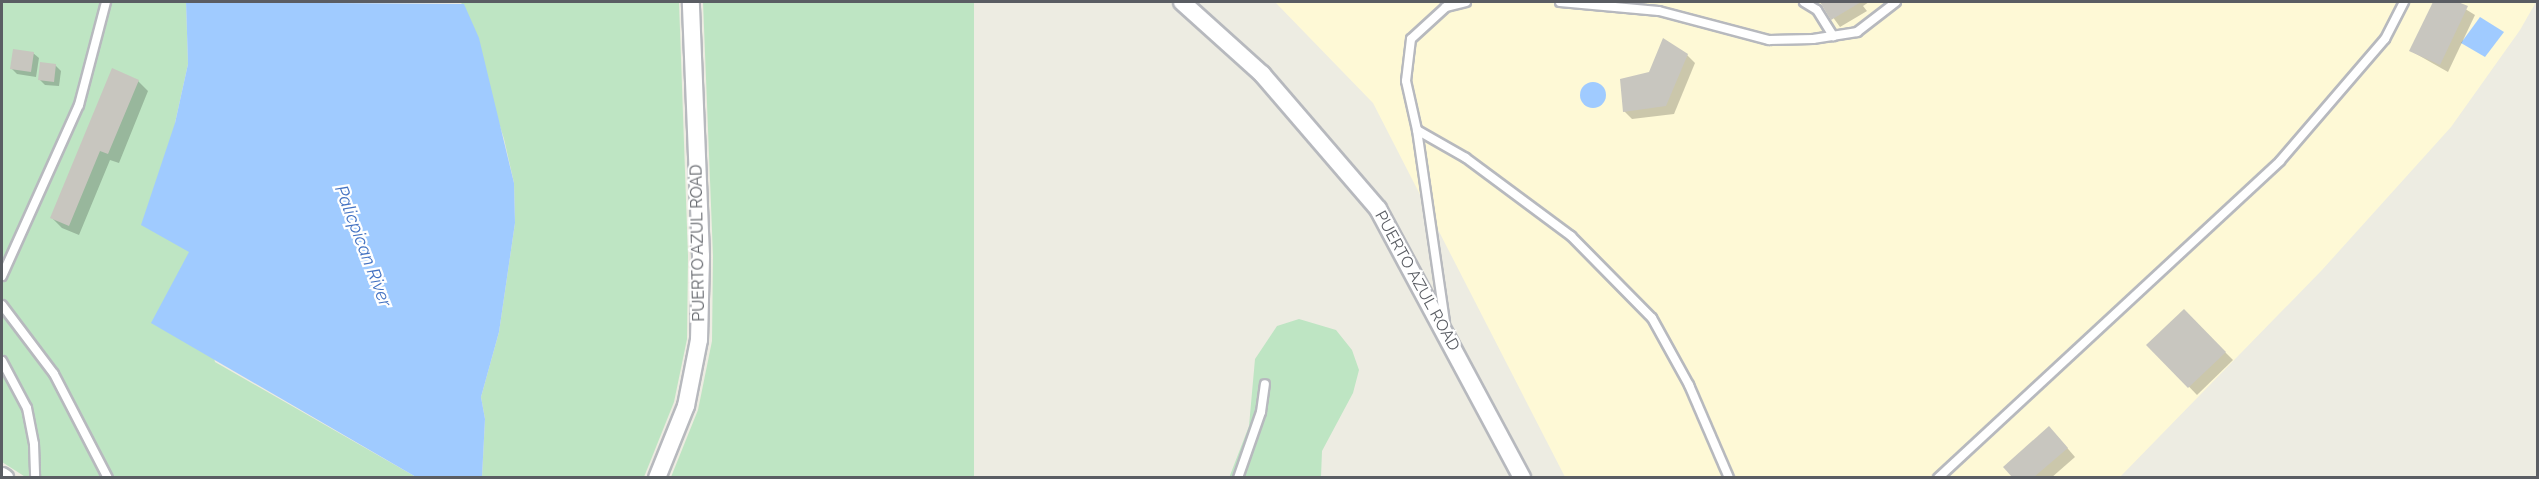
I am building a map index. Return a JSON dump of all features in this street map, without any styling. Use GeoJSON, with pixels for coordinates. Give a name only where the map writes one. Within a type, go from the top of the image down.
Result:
{"type":"FeatureCollection","features":[{"type":"Feature","properties":{"kind":"street","name":"PUERTO AZUL ROAD"},"geometry":{"type":"LineString","coordinates":[[657,477],[686,406],[699,340],[701,256],[691,2]]}},
{"type":"Feature","properties":{"kind":"street","name":"PUERTO AZUL ROAD"},"geometry":{"type":"LineString","coordinates":[[1182,2],[1262,74],[1378,209],[1522,477]]}},
{"type":"Feature","properties":{"kind":"lane"},"geometry":{"type":"LineString","coordinates":[[2,276],[80,105],[106,2]]}},
{"type":"Feature","properties":{"kind":"lane"},"geometry":{"type":"LineString","coordinates":[[1446,332],[1418,130],[1406,81],[1411,39],[1446,7],[1466,2]]}},
{"type":"Feature","properties":{"kind":"lane"},"geometry":{"type":"LineString","coordinates":[[1560,2],[1659,11],[1769,40],[1833,36],[1857,32],[1896,2]]}},
{"type":"Feature","properties":{"kind":"lane"},"geometry":{"type":"LineString","coordinates":[[1804,2],[1817,10],[1833,36]]}},
{"type":"Feature","properties":{"kind":"lane"},"geometry":{"type":"LineString","coordinates":[[1938,477],[2280,161],[2385,39],[2404,2]]}},
{"type":"Feature","properties":{"kind":"lane"},"geometry":{"type":"LineString","coordinates":[[1418,130],[1466,158],[1571,236],[1652,318],[1689,386],[1729,477]]}},
{"type":"Feature","properties":{"kind":"lane"},"geometry":{"type":"LineString","coordinates":[[2,305],[54,374],[108,477]]}},
{"type":"Feature","properties":{"kind":"lane"},"geometry":{"type":"LineString","coordinates":[[2,361],[27,408],[34,444],[35,477]]}},
{"type":"Feature","properties":{"kind":"lane"},"geometry":{"type":"LineString","coordinates":[[1238,477],[1261,412],[1265,384]]}},
{"type":"Feature","properties":{"kind":"shaded area"},"geometry":{"type":"Polygon","coordinates":[[[1275,2],[2536,2],[2520,30],[2451,127],[2322,270],[2119,478],[1565,477],[1373,103],[1275,2]]]}},
{"type":"Feature","properties":{"kind":"green space"},"geometry":{"type":"Polygon","coordinates":[[[2,2],[186,2],[188,64],[175,123],[190,252],[215,362],[416,477],[27,478],[2,462],[2,2]]]}},
{"type":"Feature","properties":{"kind":"green space"},"geometry":{"type":"Polygon","coordinates":[[[461,2],[679,2],[688,256],[687,339],[674,402],[644,477],[482,477],[485,419],[481,397],[499,332],[515,223],[514,183],[504,139],[461,2]]]}},
{"type":"Feature","properties":{"kind":"green space"},"geometry":{"type":"Polygon","coordinates":[[[703,2],[974,2],[974,477],[671,477],[698,410],[712,341],[713,256],[703,2]]]}},
{"type":"Feature","properties":{"kind":"green space"},"geometry":{"type":"Polygon","coordinates":[[[1299,319],[1336,330],[1352,350],[1359,370],[1353,393],[1322,451],[1321,477],[1229,478],[1249,426],[1255,359],[1277,326],[1299,319]]]}},
{"type":"Feature","properties":{"kind":"water","name":"Palicpican River"},"geometry":{"type":"Polygon","coordinates":[[[186,2],[464,4],[479,38],[514,183],[515,223],[499,332],[481,397],[485,419],[482,477],[416,477],[151,323],[189,252],[141,225],[175,123],[188,64],[186,2]]]}},
{"type":"Feature","properties":{"kind":"water"},"geometry":{"type":"Polygon","coordinates":[[[2480,17],[2504,32],[2485,57],[2461,43],[2480,17]]]}},
{"type":"Feature","properties":{"kind":"water"},"geometry":{"type":"Polygon","coordinates":[[[1593,82],[1602,86],[1606,95],[1602,104],[1593,108],[1584,104],[1580,95],[1584,86],[1593,82]]]}},
{"type":"Feature","properties":{"kind":"building"},"geometry":{"type":"Polygon","coordinates":[[[1820,2],[1861,2],[1831,20],[1820,2]]]}},
{"type":"Feature","properties":{"kind":"building"},"geometry":{"type":"Polygon","coordinates":[[[2433,2],[2458,2],[2468,6],[2440,65],[2409,51],[2433,2]]]}},
{"type":"Feature","properties":{"kind":"building"},"geometry":{"type":"Polygon","coordinates":[[[1663,38],[1688,54],[1666,106],[1623,112],[1620,79],[1649,72],[1663,38]]]}},
{"type":"Feature","properties":{"kind":"building"},"geometry":{"type":"Polygon","coordinates":[[[13,49],[34,52],[31,72],[10,69],[13,49]]]}},
{"type":"Feature","properties":{"kind":"building"},"geometry":{"type":"Polygon","coordinates":[[[40,62],[56,64],[54,82],[38,80],[40,62]]]}},
{"type":"Feature","properties":{"kind":"building"},"geometry":{"type":"Polygon","coordinates":[[[112,68],[139,80],[108,154],[100,151],[69,226],[50,218],[112,68]]]}},
{"type":"Feature","properties":{"kind":"building"},"geometry":{"type":"Polygon","coordinates":[[[2184,309],[2226,352],[2188,388],[2146,345],[2184,309]]]}},
{"type":"Feature","properties":{"kind":"building"},"geometry":{"type":"Polygon","coordinates":[[[2049,426],[2068,448],[2034,477],[2012,477],[2003,467],[2049,426]]]}}]}
